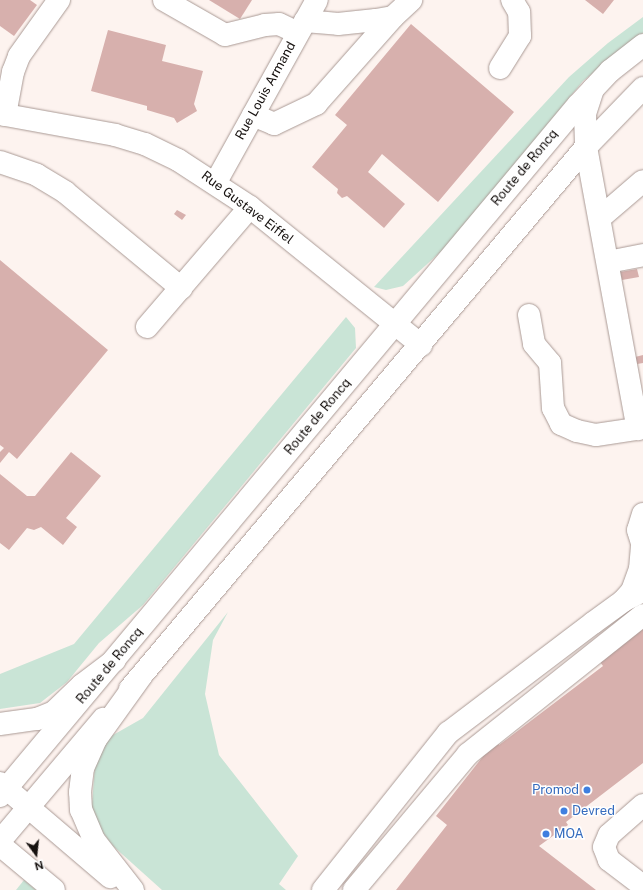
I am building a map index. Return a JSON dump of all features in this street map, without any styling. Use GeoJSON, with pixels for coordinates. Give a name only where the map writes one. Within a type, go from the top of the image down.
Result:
{"type":"FeatureCollection","features":[{"type":"Feature","properties":{"kind":"main road"},"geometry":{"type":"LineString","coordinates":[[2,114],[13,72],[19,56],[59,0]]}},
{"type":"Feature","properties":{"kind":"main road"},"geometry":{"type":"LineString","coordinates":[[164,0],[225,35],[239,33],[265,25],[279,24],[302,27],[393,17]]}},
{"type":"Feature","properties":{"kind":"main road","name":"Rue Louis Armand"},"geometry":{"type":"LineString","coordinates":[[216,182],[317,0]]}},
{"type":"Feature","properties":{"kind":"main road"},"geometry":{"type":"LineString","coordinates":[[253,114],[274,124],[316,104],[393,17],[411,0]]}},
{"type":"Feature","properties":{"kind":"main road"},"geometry":{"type":"LineString","coordinates":[[500,68],[511,54],[520,36],[519,12],[512,0]]}},
{"type":"Feature","properties":{"kind":"main road","name":"Route de Roncq"},"geometry":{"type":"LineString","coordinates":[[1,804],[115,660],[593,89],[643,45]]}},
{"type":"Feature","properties":{"kind":"main road"},"geometry":{"type":"LineString","coordinates":[[0,841],[28,806],[142,675],[586,148],[643,88]]}},
{"type":"Feature","properties":{"kind":"main road"},"geometry":{"type":"LineString","coordinates":[[529,315],[534,344],[550,363],[553,408],[562,424],[577,431],[596,435],[640,429],[586,148],[585,114],[593,89]]}},
{"type":"Feature","properties":{"kind":"main road","name":"Rue Gustave Eiffel"},"geometry":{"type":"LineString","coordinates":[[2,114],[99,130],[130,139],[161,151],[216,182],[250,207],[420,346]]}},
{"type":"Feature","properties":{"kind":"main road"},"geometry":{"type":"LineString","coordinates":[[0,162],[37,175],[64,192],[181,288]]}},
{"type":"Feature","properties":{"kind":"main road"},"geometry":{"type":"LineString","coordinates":[[598,209],[643,181]]}},
{"type":"Feature","properties":{"kind":"main road"},"geometry":{"type":"LineString","coordinates":[[147,327],[250,207]]}},
{"type":"Feature","properties":{"kind":"main road"},"geometry":{"type":"LineString","coordinates":[[608,262],[643,255]]}},
{"type":"Feature","properties":{"kind":"main road"},"geometry":{"type":"LineString","coordinates":[[623,601],[632,591],[640,568],[642,545],[638,530],[643,514]]}},
{"type":"Feature","properties":{"kind":"main road"},"geometry":{"type":"LineString","coordinates":[[322,890],[448,734],[623,601],[643,591]]}},
{"type":"Feature","properties":{"kind":"main road"},"geometry":{"type":"LineString","coordinates":[[354,890],[468,754],[643,615]]}},
{"type":"Feature","properties":{"kind":"main road"},"geometry":{"type":"LineString","coordinates":[[0,724],[37,719],[54,712],[90,679],[115,660]]}},
{"type":"Feature","properties":{"kind":"main road"},"geometry":{"type":"LineString","coordinates":[[133,890],[94,840],[81,810],[80,792],[83,768],[96,739],[142,675]]}},
{"type":"Feature","properties":{"kind":"main road"},"geometry":{"type":"LineString","coordinates":[[1,804],[28,806],[124,890]]}},
{"type":"Feature","properties":{"kind":"main road"},"geometry":{"type":"LineString","coordinates":[[643,805],[609,835],[604,847],[609,860],[643,886]]}},
{"type":"Feature","properties":{"kind":"main road"},"geometry":{"type":"LineString","coordinates":[[0,845],[54,890]]}},
{"type":"Feature","properties":{"kind":"green space"},"geometry":{"type":"Polygon","coordinates":[[[643,17],[643,33],[583,81],[447,246],[403,286],[386,290],[374,287],[569,77],[608,43],[643,17]]]}},
{"type":"Feature","properties":{"kind":"green space"},"geometry":{"type":"Polygon","coordinates":[[[346,317],[355,328],[356,348],[143,605],[99,643],[67,682],[40,703],[0,709],[0,674],[74,644],[346,317]]]}},
{"type":"Feature","properties":{"kind":"green space"},"geometry":{"type":"Polygon","coordinates":[[[228,612],[213,640],[205,694],[219,755],[298,856],[279,884],[286,890],[162,890],[113,846],[97,825],[92,806],[95,763],[106,739],[143,718],[228,612]]]}},
{"type":"Feature","properties":{"kind":"green space"},"geometry":{"type":"Polygon","coordinates":[[[24,880],[36,890],[16,890],[24,880]]]}},
{"type":"Feature","properties":{"kind":"building"},"geometry":{"type":"Polygon","coordinates":[[[0,0],[30,0],[37,5],[14,36],[0,26],[0,0]]]}},
{"type":"Feature","properties":{"kind":"building"},"geometry":{"type":"Polygon","coordinates":[[[209,0],[252,0],[240,19],[209,0]]]}},
{"type":"Feature","properties":{"kind":"building"},"geometry":{"type":"Polygon","coordinates":[[[585,0],[614,0],[603,14],[585,0]]]}},
{"type":"Feature","properties":{"kind":"building"},"geometry":{"type":"Polygon","coordinates":[[[411,24],[514,112],[438,202],[382,154],[368,172],[405,204],[384,228],[347,196],[342,198],[337,193],[338,189],[312,167],[347,125],[335,115],[411,24]]]}},
{"type":"Feature","properties":{"kind":"building"},"geometry":{"type":"Polygon","coordinates":[[[108,30],[166,45],[162,61],[203,71],[194,104],[197,111],[177,123],[174,118],[147,110],[147,106],[91,91],[108,30]]]}},
{"type":"Feature","properties":{"kind":"building"},"geometry":{"type":"Polygon","coordinates":[[[177,210],[186,215],[182,220],[174,214],[177,210]]]}},
{"type":"Feature","properties":{"kind":"building"},"geometry":{"type":"Polygon","coordinates":[[[0,260],[108,350],[17,459],[9,452],[0,463],[0,452],[4,448],[0,445],[0,260]]]}},
{"type":"Feature","properties":{"kind":"building"},"geometry":{"type":"Polygon","coordinates":[[[637,269],[639,277],[622,280],[620,272],[637,269]]]}},
{"type":"Feature","properties":{"kind":"building"},"geometry":{"type":"Polygon","coordinates":[[[643,355],[643,363],[637,364],[635,357],[643,355]]]}},
{"type":"Feature","properties":{"kind":"building"},"geometry":{"type":"Polygon","coordinates":[[[71,452],[101,476],[66,518],[77,527],[63,545],[41,527],[34,530],[27,528],[9,550],[0,543],[0,474],[27,496],[35,496],[71,452]]]}},
{"type":"Feature","properties":{"kind":"building"},"geometry":{"type":"Polygon","coordinates":[[[643,625],[643,763],[566,822],[568,825],[539,846],[596,890],[396,890],[447,825],[436,816],[488,750],[498,743],[499,745],[603,666],[598,659],[643,625]]]}},
{"type":"Feature","properties":{"kind":"place","name":"Promod"},"geometry":{"type":"Point","coordinates":[587,790]}},
{"type":"Feature","properties":{"kind":"place","name":"Devred"},"geometry":{"type":"Point","coordinates":[564,811]}},
{"type":"Feature","properties":{"kind":"place","name":"MOA"},"geometry":{"type":"Point","coordinates":[546,834]}}]}
